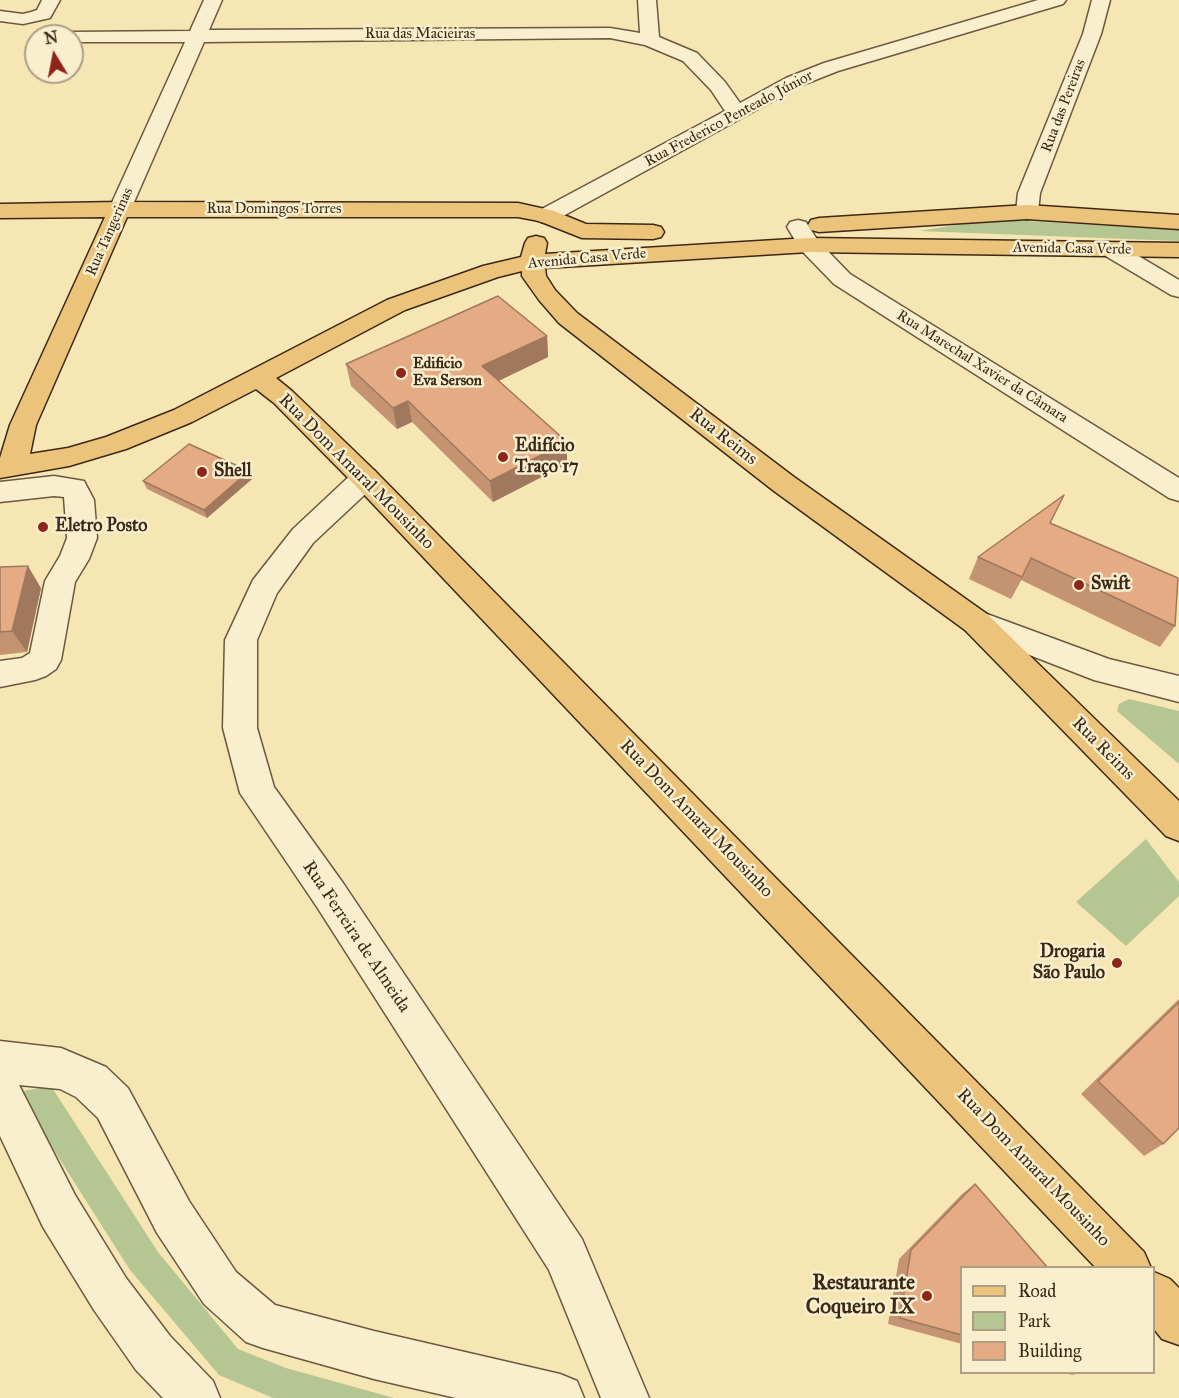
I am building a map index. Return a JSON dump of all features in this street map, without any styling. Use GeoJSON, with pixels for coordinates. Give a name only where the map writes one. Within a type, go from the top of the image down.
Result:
{"type":"FeatureCollection","features":[{"type":"Feature","properties":{"kind":"main road","name":"Rua Tangerinas"},"geometry":{"type":"LineString","coordinates":[[7,467],[23,425],[120,209]]}},
{"type":"Feature","properties":{"kind":"main road","name":"Rua Domingos Torres"},"geometry":{"type":"LineString","coordinates":[[0,211],[518,210],[546,216]]}},
{"type":"Feature","properties":{"kind":"main road","name":"Avenida Casa Verde"},"geometry":{"type":"LineString","coordinates":[[7,467],[69,457],[116,443],[183,416],[396,305],[491,272],[532,262],[1027,212],[1179,222]]}},
{"type":"Feature","properties":{"kind":"main road","name":"Avenida Casa Verde"},"geometry":{"type":"LineString","coordinates":[[546,216],[582,231],[615,233],[673,231]]}},
{"type":"Feature","properties":{"kind":"main road"},"geometry":{"type":"LineString","coordinates":[[532,262],[539,231],[546,216]]}},
{"type":"Feature","properties":{"kind":"main road","name":"Avenida Casa Verde"},"geometry":{"type":"LineString","coordinates":[[719,229],[804,236],[1112,250],[1179,250]]}},
{"type":"Feature","properties":{"kind":"main road","name":"Rua Reims"},"geometry":{"type":"LineString","coordinates":[[532,262],[534,276],[547,296],[568,318],[784,484],[976,622],[1179,825]]}},
{"type":"Feature","properties":{"kind":"main road","name":"Rua Dom Amaral Mousinho"},"geometry":{"type":"LineString","coordinates":[[257,377],[283,397],[365,478],[1126,1266]]}},
{"type":"Feature","properties":{"kind":"main road"},"geometry":{"type":"LineString","coordinates":[[1155,1295],[1179,1322]]}},
{"type":"Feature","properties":{"kind":"street"},"geometry":{"type":"LineString","coordinates":[[0,4],[5,0]]}},
{"type":"Feature","properties":{"kind":"street"},"geometry":{"type":"LineString","coordinates":[[0,16],[23,19],[44,14],[51,0]]}},
{"type":"Feature","properties":{"kind":"street","name":"Rua Tangerinas"},"geometry":{"type":"LineString","coordinates":[[120,209],[213,0]]}},
{"type":"Feature","properties":{"kind":"street"},"geometry":{"type":"LineString","coordinates":[[647,0],[650,40]]}},
{"type":"Feature","properties":{"kind":"street","name":"Rua Frederico Penteado Júnior"},"geometry":{"type":"LineString","coordinates":[[546,216],[794,82],[831,67],[1057,0]]}},
{"type":"Feature","properties":{"kind":"street","name":"Rua das Pereiras"},"geometry":{"type":"LineString","coordinates":[[1027,212],[1029,193],[1092,34],[1101,0]]}},
{"type":"Feature","properties":{"kind":"street","name":"Rua das Macieiras"},"geometry":{"type":"LineString","coordinates":[[84,37],[610,33],[650,40],[690,57],[703,68],[737,113]]}},
{"type":"Feature","properties":{"kind":"street","name":"Rua Marechal Xavier da Câmara"},"geometry":{"type":"LineString","coordinates":[[804,236],[842,279],[1179,491]]}},
{"type":"Feature","properties":{"kind":"street"},"geometry":{"type":"LineString","coordinates":[[1112,250],[1179,290]]}},
{"type":"Feature","properties":{"kind":"street","name":"Rua Ferreira de Almeida"},"geometry":{"type":"LineString","coordinates":[[365,478],[303,536],[264,588],[241,640],[240,728],[258,793],[330,895],[566,1255],[625,1398]]}},
{"type":"Feature","properties":{"kind":"street"},"geometry":{"type":"LineString","coordinates":[[0,492],[54,486],[74,488],[80,500],[82,538],[74,559],[60,581],[45,660],[22,671],[0,674]]}},
{"type":"Feature","properties":{"kind":"street","name":"Rua Reims"},"geometry":{"type":"LineString","coordinates":[[976,622],[1105,671],[1179,690]]}},
{"type":"Feature","properties":{"kind":"street"},"geometry":{"type":"LineString","coordinates":[[0,1062],[61,1069],[91,1082],[113,1103],[173,1217],[220,1288],[263,1325],[374,1355],[561,1398]]}},
{"type":"Feature","properties":{"kind":"street"},"geometry":{"type":"LineString","coordinates":[[0,1096],[4,1099],[59,1211],[110,1294],[153,1353],[196,1398]]}},
{"type":"Feature","properties":{"kind":"green space"},"geometry":{"type":"Polygon","coordinates":[[[994,219],[1179,230],[1179,241],[919,231],[994,219]]]}},
{"type":"Feature","properties":{"kind":"green space"},"geometry":{"type":"Polygon","coordinates":[[[1129,699],[1179,711],[1179,764],[1117,711],[1119,704],[1129,699]]]}},
{"type":"Feature","properties":{"kind":"green space"},"geometry":{"type":"Polygon","coordinates":[[[1146,839],[1179,882],[1179,896],[1126,946],[1076,902],[1146,839]]]}},
{"type":"Feature","properties":{"kind":"green space"},"geometry":{"type":"Polygon","coordinates":[[[51,1086],[158,1252],[238,1349],[286,1368],[394,1398],[273,1398],[219,1375],[130,1270],[17,1092],[51,1086]]]}},
{"type":"Feature","properties":{"kind":"building"},"geometry":{"type":"Polygon","coordinates":[[[498,296],[547,336],[482,366],[567,442],[490,481],[408,401],[393,408],[346,364],[498,296]]]}},
{"type":"Feature","properties":{"kind":"building"},"geometry":{"type":"Polygon","coordinates":[[[189,444],[249,471],[204,510],[143,481],[189,444]]]}},
{"type":"Feature","properties":{"kind":"building"},"geometry":{"type":"Polygon","coordinates":[[[1064,495],[1050,523],[1178,578],[1175,626],[1031,558],[1022,577],[978,557],[1064,495]]]}},
{"type":"Feature","properties":{"kind":"building"},"geometry":{"type":"Polygon","coordinates":[[[28,566],[12,631],[0,632],[0,567],[28,566]]]}},
{"type":"Feature","properties":{"kind":"building"},"geometry":{"type":"Polygon","coordinates":[[[1179,1002],[1179,1128],[1163,1144],[1098,1081],[1179,1002]]]}},
{"type":"Feature","properties":{"kind":"building","name":"Restaurante Coqueiro IX"},"geometry":{"type":"Polygon","coordinates":[[[975,1184],[1046,1266],[960,1266],[960,1334],[900,1318],[911,1250],[975,1184]]]}},
{"type":"Feature","properties":{"kind":"place","name":"Edificio Eva Serson"},"geometry":{"type":"Point","coordinates":[401,373]}},
{"type":"Feature","properties":{"kind":"place","name":"Edifício Traço 17"},"geometry":{"type":"Point","coordinates":[503,457]}},
{"type":"Feature","properties":{"kind":"place","name":"Shell"},"geometry":{"type":"Point","coordinates":[202,472]}},
{"type":"Feature","properties":{"kind":"place","name":"Eletro Posto"},"geometry":{"type":"Point","coordinates":[43,527]}},
{"type":"Feature","properties":{"kind":"place","name":"Swift"},"geometry":{"type":"Point","coordinates":[1079,585]}},
{"type":"Feature","properties":{"kind":"place","name":"Drogaria São Paulo"},"geometry":{"type":"Point","coordinates":[1117,963]}},
{"type":"Feature","properties":{"kind":"place","name":"Restaurante Coqueiro IX"},"geometry":{"type":"Point","coordinates":[927,1296]}}]}
